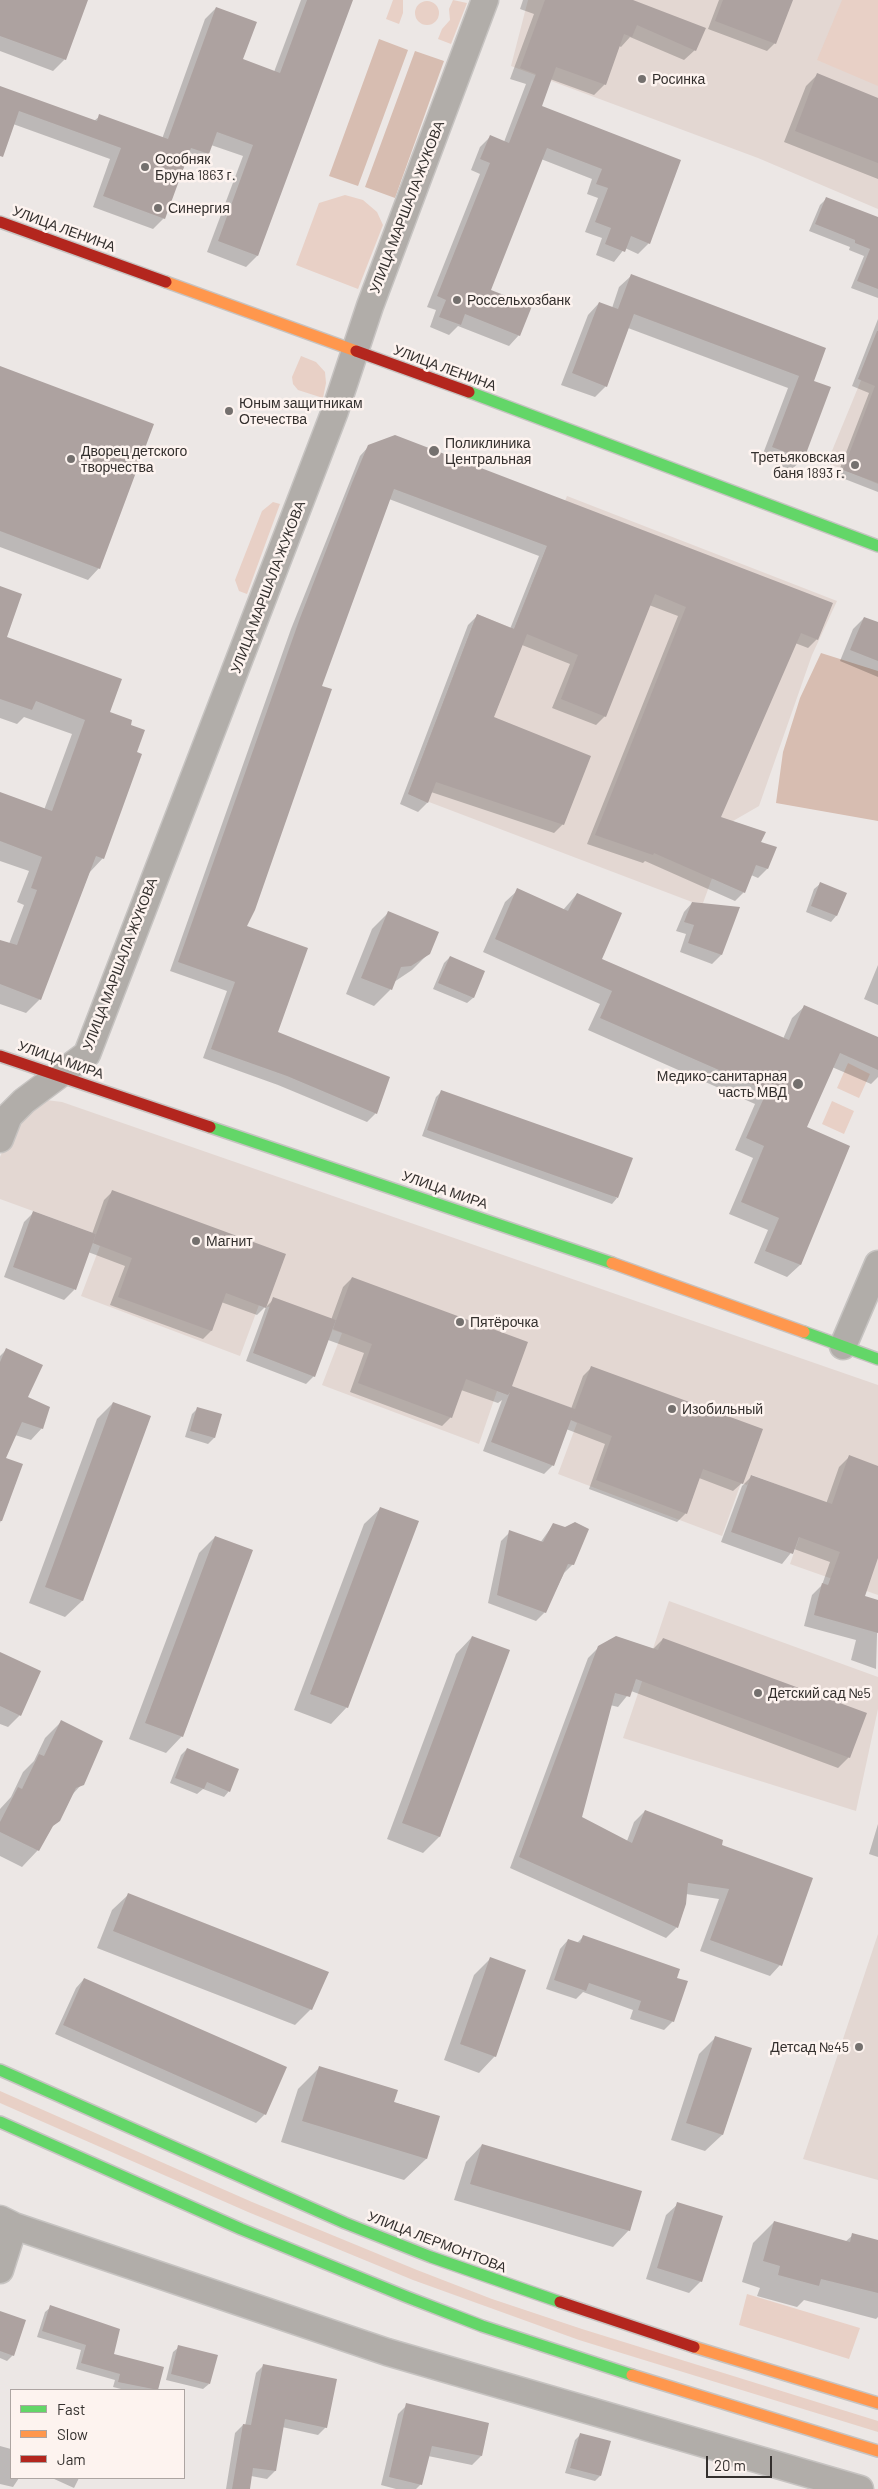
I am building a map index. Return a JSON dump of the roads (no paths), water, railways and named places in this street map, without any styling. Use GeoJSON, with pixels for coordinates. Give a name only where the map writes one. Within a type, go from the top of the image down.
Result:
{"type":"FeatureCollection","features":[{"type":"Feature","properties":{"kind":"main road","name":"УЛИЦА ЛЕНИНА"},"geometry":{"type":"LineString","coordinates":[[0,222],[355,351],[878,546]]}},
{"type":"Feature","properties":{"kind":"main road","name":"УЛИЦА МИРА"},"geometry":{"type":"LineString","coordinates":[[0,1056],[597,1258],[878,1359]]}},
{"type":"Feature","properties":{"kind":"main road","name":"УЛИЦА ЛЕРМОНТОВА"},"geometry":{"type":"LineString","coordinates":[[0,2070],[346,2223],[431,2257],[619,2324],[878,2402]]}},
{"type":"Feature","properties":{"kind":"main road"},"geometry":{"type":"LineString","coordinates":[[0,2122],[241,2229],[457,2316],[583,2360],[878,2451]]}},
{"type":"Feature","properties":{"kind":"street","name":"УЛИЦА МАРШАЛА ЖУКОВА"},"geometry":{"type":"LineString","coordinates":[[0,1139],[9,1116],[24,1101],[87,1054],[302,497],[373,296],[484,0]]}},
{"type":"Feature","properties":{"kind":"street"},"geometry":{"type":"LineString","coordinates":[[843,1346],[878,1264]]}},
{"type":"Feature","properties":{"kind":"street"},"geometry":{"type":"LineString","coordinates":[[0,2270],[7,2222],[387,2352],[860,2489]]}},
{"type":"Feature","properties":{"kind":"place","name":"Росинка"},"geometry":{"type":"Point","coordinates":[642,79]}},
{"type":"Feature","properties":{"kind":"place","name":"Особняк Бруна 1863 г."},"geometry":{"type":"Point","coordinates":[145,167]}},
{"type":"Feature","properties":{"kind":"place","name":"Синергия"},"geometry":{"type":"Point","coordinates":[158,208]}},
{"type":"Feature","properties":{"kind":"place","name":"Россельхозбанк"},"geometry":{"type":"Point","coordinates":[457,300]}},
{"type":"Feature","properties":{"kind":"place","name":"Юным защитникам Отечества"},"geometry":{"type":"Point","coordinates":[229,411]}},
{"type":"Feature","properties":{"kind":"place","name":"Поликлиника Центральная"},"geometry":{"type":"Point","coordinates":[434,451]}},
{"type":"Feature","properties":{"kind":"place","name":"Дворец детского творчества"},"geometry":{"type":"Point","coordinates":[71,459]}},
{"type":"Feature","properties":{"kind":"place","name":"Третьяковская баня 1893 г."},"geometry":{"type":"Point","coordinates":[855,465]}},
{"type":"Feature","properties":{"kind":"place","name":"Медико-санитарная часть МВД"},"geometry":{"type":"Point","coordinates":[798,1084]}},
{"type":"Feature","properties":{"kind":"place","name":"Магнит"},"geometry":{"type":"Point","coordinates":[196,1241]}},
{"type":"Feature","properties":{"kind":"place","name":"Пятёрочка"},"geometry":{"type":"Point","coordinates":[460,1322]}},
{"type":"Feature","properties":{"kind":"place","name":"Изобильный"},"geometry":{"type":"Point","coordinates":[672,1409]}},
{"type":"Feature","properties":{"kind":"place","name":"Детский сад №5"},"geometry":{"type":"Point","coordinates":[758,1693]}},
{"type":"Feature","properties":{"kind":"place","name":"Детсад №45"},"geometry":{"type":"Point","coordinates":[859,2047]}}]}
